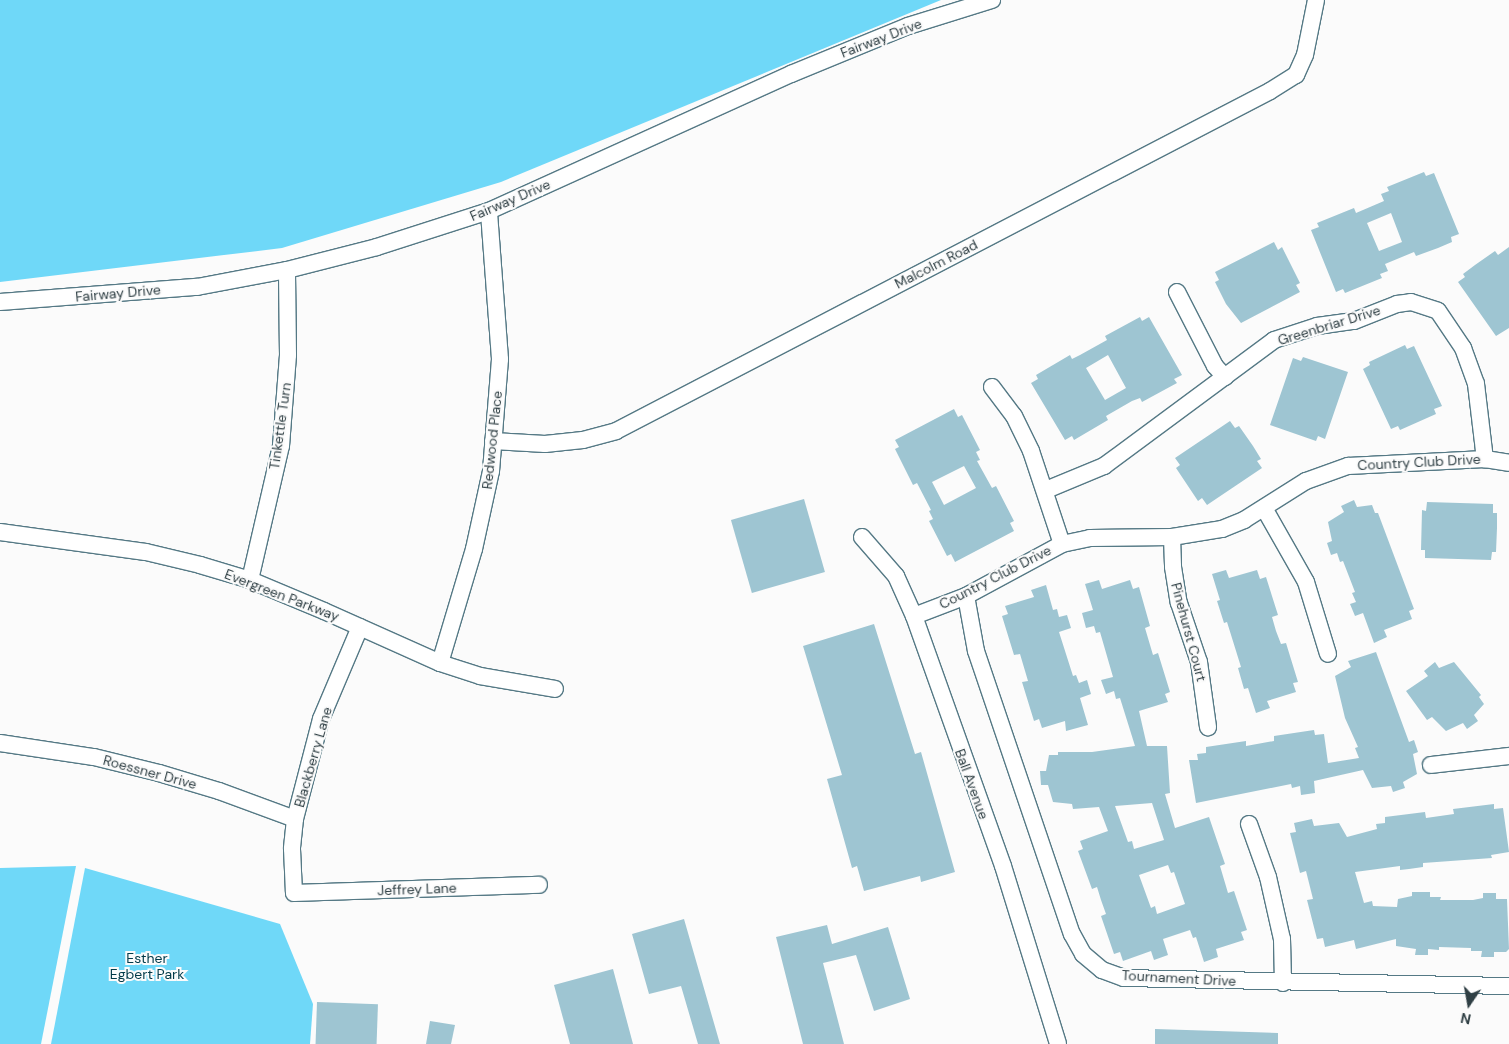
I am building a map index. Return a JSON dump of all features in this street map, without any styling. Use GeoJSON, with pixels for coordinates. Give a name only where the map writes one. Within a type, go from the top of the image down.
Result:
{"type":"FeatureCollection","features":[{"type":"Feature","properties":{"kind":"street","name":"Fairway Drive"},"geometry":{"type":"LineString","coordinates":[[0,302],[197,287],[287,270],[377,247],[489,211],[791,74],[908,26],[992,0]]}},
{"type":"Feature","properties":{"kind":"street","name":"Malcolm Road"},"geometry":{"type":"LineString","coordinates":[[493,441],[545,444],[583,440],[616,430],[1270,91],[1296,75],[1305,55],[1316,0]]}},
{"type":"Feature","properties":{"kind":"street","name":"Redwood Place"},"geometry":{"type":"LineString","coordinates":[[440,663],[474,549],[491,471],[500,359],[489,211]]}},
{"type":"Feature","properties":{"kind":"street","name":"Tinkettle Turn"},"geometry":{"type":"LineString","coordinates":[[250,580],[281,446],[288,355],[287,270]]}},
{"type":"Feature","properties":{"kind":"street"},"geometry":{"type":"LineString","coordinates":[[1177,292],[1215,366],[1225,377]]}},
{"type":"Feature","properties":{"kind":"street","name":"Greenbriar Drive"},"geometry":{"type":"LineString","coordinates":[[1046,490],[1104,466],[1274,340],[1298,331],[1354,321],[1397,304],[1426,304],[1438,311],[1463,348],[1476,384],[1485,459]]}},
{"type":"Feature","properties":{"kind":"street"},"geometry":{"type":"LineString","coordinates":[[992,387],[1014,416],[1032,451],[1062,544]]}},
{"type":"Feature","properties":{"kind":"street","name":"Country Club Drive"},"geometry":{"type":"LineString","coordinates":[[914,616],[966,596],[1062,544],[1114,536],[1172,537],[1222,529],[1264,508],[1306,481],[1348,466],[1485,459],[1509,463]]}},
{"type":"Feature","properties":{"kind":"street"},"geometry":{"type":"LineString","coordinates":[[1264,508],[1306,582],[1328,654]]}},
{"type":"Feature","properties":{"kind":"street","name":"Evergreen Parkway"},"geometry":{"type":"LineString","coordinates":[[0,532],[146,552],[250,580],[360,626],[440,663],[480,676],[555,689]]}},
{"type":"Feature","properties":{"kind":"street","name":"Ball Avenue"},"geometry":{"type":"LineString","coordinates":[[862,537],[896,576],[914,616],[1002,866],[1058,1044]]}},
{"type":"Feature","properties":{"kind":"street","name":"Pinehurst Court"},"geometry":{"type":"LineString","coordinates":[[1172,537],[1179,603],[1199,662],[1208,727]]}},
{"type":"Feature","properties":{"kind":"street","name":"Tournament Drive"},"geometry":{"type":"LineString","coordinates":[[966,596],[976,651],[1072,934],[1082,954],[1102,970],[1124,978],[1283,983],[1509,986]]}},
{"type":"Feature","properties":{"kind":"street","name":"Blackberry Lane"},"geometry":{"type":"LineString","coordinates":[[294,893],[292,849],[294,819],[321,719],[360,626]]}},
{"type":"Feature","properties":{"kind":"street","name":"Roessner Drive"},"geometry":{"type":"LineString","coordinates":[[0,743],[94,756],[219,791],[294,819]]}},
{"type":"Feature","properties":{"kind":"street"},"geometry":{"type":"LineString","coordinates":[[1431,765],[1509,756]]}},
{"type":"Feature","properties":{"kind":"street"},"geometry":{"type":"LineString","coordinates":[[1249,824],[1274,904],[1282,939],[1283,983]]}},
{"type":"Feature","properties":{"kind":"street","name":"Jeffrey Lane"},"geometry":{"type":"LineString","coordinates":[[294,893],[539,885]]}},
{"type":"Feature","properties":{"kind":"green space"},"geometry":{"type":"Polygon","coordinates":[[[0,0],[941,0],[501,182],[282,248],[0,282],[0,0]]]}},
{"type":"Feature","properties":{"kind":"green space"},"geometry":{"type":"Polygon","coordinates":[[[76,866],[41,1044],[0,1044],[0,868],[76,866]]]}},
{"type":"Feature","properties":{"kind":"green space","name":"Esther Egbert Park"},"geometry":{"type":"Polygon","coordinates":[[[85,868],[280,924],[313,1004],[310,1044],[51,1044],[85,868]]]}},
{"type":"Feature","properties":{"kind":"building"},"geometry":{"type":"Polygon","coordinates":[[[1424,172],[1426,176],[1434,173],[1459,234],[1451,237],[1452,242],[1438,248],[1416,256],[1414,252],[1385,264],[1388,271],[1380,274],[1382,278],[1345,293],[1343,289],[1336,292],[1311,230],[1319,227],[1317,223],[1354,208],[1356,213],[1384,201],[1381,194],[1389,191],[1387,187],[1424,172]],[[1391,213],[1367,223],[1379,251],[1402,242],[1391,213]]]}},
{"type":"Feature","properties":{"kind":"building"},"geometry":{"type":"Polygon","coordinates":[[[1274,242],[1278,250],[1282,247],[1300,283],[1296,285],[1300,292],[1241,323],[1226,304],[1215,282],[1219,280],[1215,272],[1274,242]]]}},
{"type":"Feature","properties":{"kind":"building"},"geometry":{"type":"Polygon","coordinates":[[[1509,247],[1509,328],[1496,336],[1458,282],[1465,277],[1463,274],[1495,251],[1498,255],[1509,247]]]}},
{"type":"Feature","properties":{"kind":"building"},"geometry":{"type":"Polygon","coordinates":[[[1140,317],[1142,321],[1149,317],[1182,375],[1174,379],[1177,383],[1142,402],[1140,398],[1132,401],[1106,416],[1108,420],[1074,440],[1072,436],[1065,440],[1031,383],[1038,379],[1036,375],[1070,355],[1072,359],[1107,340],[1105,336],[1140,317]],[[1108,355],[1086,368],[1105,400],[1126,388],[1108,355]]]}},
{"type":"Feature","properties":{"kind":"building"},"geometry":{"type":"Polygon","coordinates":[[[1405,345],[1407,349],[1414,346],[1442,406],[1434,409],[1436,414],[1400,430],[1398,426],[1391,429],[1363,369],[1370,365],[1369,362],[1405,345]]]}},
{"type":"Feature","properties":{"kind":"building"},"geometry":{"type":"Polygon","coordinates":[[[1303,357],[1348,372],[1325,439],[1318,436],[1316,441],[1270,425],[1293,358],[1301,361],[1303,357]]]}},
{"type":"Feature","properties":{"kind":"building"},"geometry":{"type":"Polygon","coordinates":[[[954,409],[958,417],[962,415],[980,450],[976,452],[980,460],[977,461],[992,488],[996,486],[1014,521],[1010,523],[1014,531],[955,562],[951,554],[947,556],[929,521],[933,519],[929,511],[931,510],[917,483],[913,485],[895,449],[899,447],[895,440],[954,409]],[[964,466],[932,482],[944,505],[976,488],[964,466]]]}},
{"type":"Feature","properties":{"kind":"building"},"geometry":{"type":"Polygon","coordinates":[[[1230,421],[1235,428],[1239,426],[1253,446],[1261,459],[1257,461],[1262,468],[1207,505],[1202,498],[1198,501],[1176,468],[1180,465],[1175,458],[1230,421]]]}},
{"type":"Feature","properties":{"kind":"building"},"geometry":{"type":"Polygon","coordinates":[[[804,499],[825,572],[752,593],[731,520],[804,499]]]}},
{"type":"Feature","properties":{"kind":"building"},"geometry":{"type":"Polygon","coordinates":[[[1354,500],[1357,507],[1372,505],[1375,513],[1378,513],[1414,609],[1409,611],[1412,619],[1384,630],[1387,637],[1374,643],[1363,613],[1355,616],[1350,604],[1356,602],[1352,593],[1355,592],[1343,561],[1340,562],[1337,553],[1331,555],[1327,543],[1332,541],[1328,522],[1344,512],[1341,506],[1354,500]]]}},
{"type":"Feature","properties":{"kind":"building"},"geometry":{"type":"Polygon","coordinates":[[[1427,502],[1493,504],[1493,513],[1497,513],[1497,528],[1496,552],[1492,552],[1491,560],[1425,558],[1425,550],[1421,550],[1422,510],[1426,511],[1427,502]]]}},
{"type":"Feature","properties":{"kind":"building"},"geometry":{"type":"Polygon","coordinates":[[[1226,570],[1229,578],[1257,570],[1260,579],[1266,577],[1278,615],[1272,617],[1276,631],[1281,644],[1286,643],[1298,682],[1293,683],[1296,692],[1267,701],[1270,708],[1256,713],[1248,688],[1244,689],[1238,668],[1241,667],[1227,622],[1224,623],[1217,601],[1220,600],[1212,574],[1226,570]]]}},
{"type":"Feature","properties":{"kind":"building"},"geometry":{"type":"Polygon","coordinates":[[[1099,580],[1102,589],[1130,580],[1133,589],[1139,587],[1150,626],[1145,628],[1153,655],[1158,653],[1170,692],[1165,694],[1168,702],[1139,711],[1147,746],[1167,746],[1170,793],[1165,794],[1175,828],[1209,817],[1225,864],[1220,866],[1228,893],[1234,891],[1247,930],[1241,932],[1244,940],[1216,949],[1218,957],[1204,962],[1196,937],[1193,938],[1190,930],[1163,939],[1168,955],[1154,960],[1151,951],[1123,961],[1120,952],[1114,954],[1101,916],[1106,914],[1097,887],[1092,889],[1078,851],[1083,849],[1080,841],[1108,831],[1099,807],[1073,809],[1072,804],[1053,802],[1048,785],[1041,785],[1040,771],[1046,771],[1049,755],[1058,755],[1058,752],[1092,752],[1135,746],[1120,698],[1116,699],[1114,691],[1106,694],[1101,680],[1113,677],[1100,632],[1096,633],[1094,626],[1086,628],[1082,613],[1093,610],[1085,584],[1099,580]],[[1152,803],[1115,806],[1128,842],[1132,841],[1134,849],[1164,840],[1152,803]],[[1168,865],[1139,875],[1151,908],[1155,906],[1157,914],[1185,904],[1174,872],[1171,873],[1168,865]]]}},
{"type":"Feature","properties":{"kind":"building"},"geometry":{"type":"Polygon","coordinates":[[[1046,585],[1053,610],[1057,609],[1059,617],[1067,615],[1071,628],[1059,632],[1073,676],[1076,675],[1079,683],[1087,680],[1091,694],[1080,698],[1088,725],[1066,731],[1065,721],[1042,728],[1039,719],[1034,721],[1022,682],[1028,681],[1020,654],[1014,655],[1002,616],[1008,614],[1005,606],[1034,597],[1031,590],[1046,585]]]}},
{"type":"Feature","properties":{"kind":"building"},"geometry":{"type":"Polygon","coordinates":[[[874,624],[915,754],[921,752],[955,872],[921,882],[920,876],[864,891],[857,866],[852,868],[827,779],[842,775],[803,646],[874,624]]]}},
{"type":"Feature","properties":{"kind":"building"},"geometry":{"type":"Polygon","coordinates":[[[1376,652],[1409,742],[1414,740],[1418,752],[1413,754],[1417,774],[1403,782],[1405,788],[1393,792],[1391,786],[1372,788],[1363,770],[1314,781],[1315,793],[1301,795],[1300,786],[1292,788],[1291,784],[1196,803],[1189,760],[1198,760],[1197,754],[1206,753],[1206,747],[1246,741],[1246,746],[1274,741],[1274,736],[1314,730],[1315,735],[1324,734],[1328,763],[1359,758],[1355,748],[1358,747],[1345,718],[1335,676],[1351,667],[1348,661],[1376,652]]]}},
{"type":"Feature","properties":{"kind":"building"},"geometry":{"type":"Polygon","coordinates":[[[1435,662],[1439,668],[1454,662],[1481,695],[1479,697],[1484,704],[1474,715],[1478,721],[1467,729],[1463,723],[1446,731],[1432,717],[1427,720],[1406,691],[1428,676],[1424,671],[1435,662]]]}},
{"type":"Feature","properties":{"kind":"building"},"geometry":{"type":"Polygon","coordinates":[[[1494,804],[1494,809],[1503,808],[1509,852],[1491,855],[1492,858],[1423,863],[1423,867],[1409,869],[1400,870],[1400,866],[1355,872],[1364,903],[1372,901],[1373,906],[1397,907],[1398,899],[1412,896],[1412,892],[1430,892],[1430,897],[1441,897],[1440,900],[1473,900],[1483,898],[1483,893],[1496,893],[1496,899],[1507,899],[1509,949],[1506,952],[1494,952],[1494,957],[1481,957],[1482,951],[1471,951],[1471,948],[1439,947],[1439,950],[1428,949],[1428,955],[1415,955],[1416,949],[1396,946],[1396,939],[1356,949],[1354,940],[1325,947],[1323,938],[1317,939],[1307,900],[1313,899],[1306,871],[1300,873],[1290,833],[1296,832],[1294,823],[1312,819],[1314,826],[1339,823],[1347,837],[1377,829],[1376,824],[1385,823],[1385,817],[1425,812],[1426,818],[1454,814],[1453,809],[1494,804]]]}},
{"type":"Feature","properties":{"kind":"building"},"geometry":{"type":"Polygon","coordinates":[[[684,919],[720,1044],[698,1044],[681,986],[649,994],[632,934],[684,919]]]}},
{"type":"Feature","properties":{"kind":"building"},"geometry":{"type":"Polygon","coordinates":[[[827,925],[832,944],[888,927],[910,999],[874,1011],[856,955],[823,963],[844,1044],[803,1044],[776,937],[827,925]]]}},
{"type":"Feature","properties":{"kind":"building"},"geometry":{"type":"Polygon","coordinates":[[[613,969],[633,1044],[570,1044],[554,985],[613,969]]]}},
{"type":"Feature","properties":{"kind":"building"},"geometry":{"type":"Polygon","coordinates":[[[317,1002],[378,1004],[377,1044],[316,1044],[317,1002]]]}},
{"type":"Feature","properties":{"kind":"building"},"geometry":{"type":"Polygon","coordinates":[[[430,1021],[455,1025],[451,1044],[426,1044],[430,1021]]]}},
{"type":"Feature","properties":{"kind":"building"},"geometry":{"type":"Polygon","coordinates":[[[1155,1029],[1278,1033],[1278,1044],[1155,1044],[1155,1029]]]}}]}
